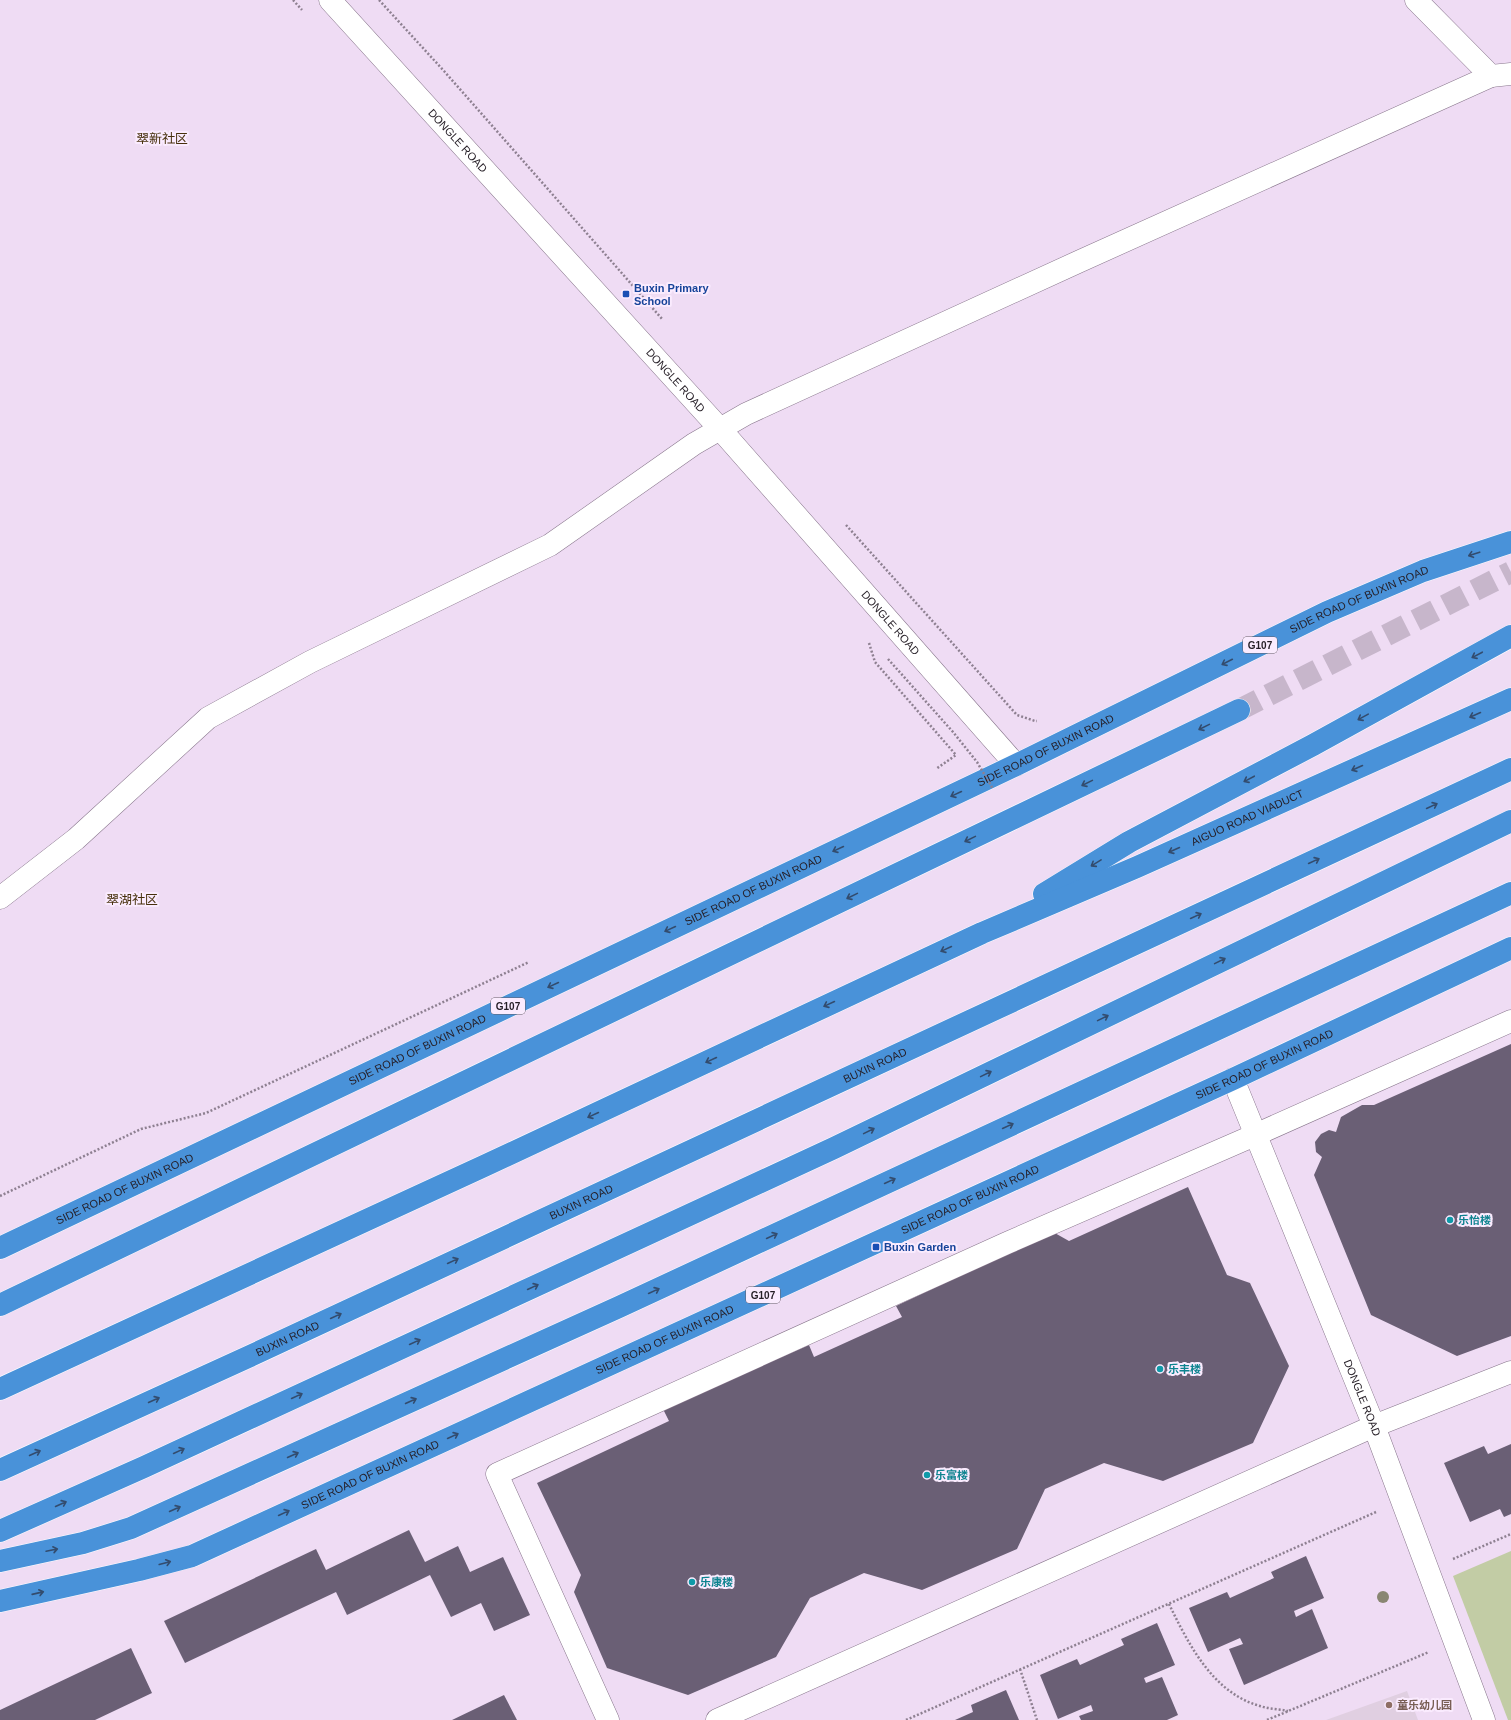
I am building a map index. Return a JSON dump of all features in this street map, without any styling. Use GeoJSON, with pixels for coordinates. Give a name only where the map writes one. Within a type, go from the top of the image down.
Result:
{"type":"FeatureCollection","features":[{"type":"Feature","properties":{"kind":"highway","name":"SIDE ROAD OF BUXIN ROAD"},"geometry":{"type":"LineString","coordinates":[[0,1248],[1016,765],[1327,612],[1423,571],[1511,542]]}},
{"type":"Feature","properties":{"kind":"highway"},"geometry":{"type":"LineString","coordinates":[[0,1389],[484,1166],[982,933],[1129,842],[1313,745],[1511,636]]}},
{"type":"Feature","properties":{"kind":"highway","name":"AIGUO ROAD VIADUCT"},"geometry":{"type":"LineString","coordinates":[[982,933],[1137,867],[1511,699]]}},
{"type":"Feature","properties":{"kind":"highway"},"geometry":{"type":"LineString","coordinates":[[0,1305],[1239,710]]}},
{"type":"Feature","properties":{"kind":"highway","name":"BUXIN ROAD"},"geometry":{"type":"LineString","coordinates":[[0,1470],[263,1350],[1511,769]]}},
{"type":"Feature","properties":{"kind":"highway"},"geometry":{"type":"LineString","coordinates":[[0,1531],[144,1467],[841,1144],[1511,821]]}},
{"type":"Feature","properties":{"kind":"highway"},"geometry":{"type":"LineString","coordinates":[[0,1561],[83,1543],[131,1528],[619,1307],[1511,893]]}},
{"type":"Feature","properties":{"kind":"highway","name":"SIDE ROAD OF BUXIN ROAD"},"geometry":{"type":"LineString","coordinates":[[0,1601],[139,1570],[192,1556],[1233,1079],[1511,948]]}},
{"type":"Feature","properties":{"kind":"street","name":"DONGLE ROAD"},"geometry":{"type":"LineString","coordinates":[[330,0],[721,430],[1016,765]]}},
{"type":"Feature","properties":{"kind":"street"},"geometry":{"type":"LineString","coordinates":[[0,898],[76,839],[208,718],[310,662],[550,545],[694,444],[721,430],[746,414],[1078,262],[1501,75],[1416,0]]}},
{"type":"Feature","properties":{"kind":"street"},"geometry":{"type":"LineString","coordinates":[[608,1720],[497,1474],[992,1250],[1255,1136],[1511,1021]]}},
{"type":"Feature","properties":{"kind":"street","name":"DONGLE ROAD"},"geometry":{"type":"LineString","coordinates":[[1233,1079],[1403,1500],[1484,1720]]}},
{"type":"Feature","properties":{"kind":"street"},"geometry":{"type":"LineString","coordinates":[[716,1720],[1374,1426],[1511,1372]]}},
{"type":"Feature","properties":{"kind":"path"},"geometry":{"type":"LineString","coordinates":[[379,0],[444,71],[668,326]]}},
{"type":"Feature","properties":{"kind":"path"},"geometry":{"type":"LineString","coordinates":[[842,520],[991,685]]}},
{"type":"Feature","properties":{"kind":"path"},"geometry":{"type":"LineString","coordinates":[[867,639],[875,662],[956,755],[930,773]]}},
{"type":"Feature","properties":{"kind":"path"},"geometry":{"type":"LineString","coordinates":[[888,660],[953,732],[977,762],[993,789]]}},
{"type":"Feature","properties":{"kind":"path"},"geometry":{"type":"LineString","coordinates":[[0,1196],[141,1130],[206,1113],[536,959]]}},
{"type":"Feature","properties":{"kind":"path"},"geometry":{"type":"LineString","coordinates":[[906,1720],[1403,1500]]}},
{"type":"Feature","properties":{"kind":"path"},"geometry":{"type":"LineString","coordinates":[[1429,1569],[1511,1534]]}},
{"type":"Feature","properties":{"kind":"path"},"geometry":{"type":"LineString","coordinates":[[1169,1604],[1196,1655],[1216,1679],[1235,1694],[1260,1706],[1288,1711]]}},
{"type":"Feature","properties":{"kind":"path"},"geometry":{"type":"LineString","coordinates":[[1267,1720],[1455,1641]]}},
{"type":"Feature","properties":{"kind":"path"},"geometry":{"type":"LineString","coordinates":[[1020,1669],[1037,1720]]}},
{"type":"Feature","properties":{"kind":"shaded area","name":"童乐幼儿园"},"geometry":{"type":"Polygon","coordinates":[[[1407,1691],[1418,1720],[1326,1720],[1407,1691]]]}},
{"type":"Feature","properties":{"kind":"green space"},"geometry":{"type":"Polygon","coordinates":[[[1511,1551],[1511,1720],[1508,1720],[1453,1576],[1511,1551]]]}},
{"type":"Feature","properties":{"kind":"building"},"geometry":{"type":"Polygon","coordinates":[[[1511,1044],[1511,1336],[1457,1356],[1371,1315],[1314,1175],[1322,1157],[1316,1152],[1315,1142],[1321,1134],[1329,1130],[1336,1132],[1341,1117],[1362,1105],[1374,1105],[1511,1044]]]}},
{"type":"Feature","properties":{"kind":"building"},"geometry":{"type":"Polygon","coordinates":[[[1188,1187],[1227,1275],[1250,1283],[1289,1366],[1253,1443],[1163,1481],[1104,1463],[1045,1489],[1017,1549],[922,1590],[864,1573],[810,1598],[776,1657],[688,1695],[607,1668],[574,1592],[581,1575],[537,1483],[669,1421],[663,1409],[809,1345],[814,1357],[902,1317],[896,1306],[1053,1232],[1069,1241],[1188,1187]]]}},
{"type":"Feature","properties":{"kind":"building"},"geometry":{"type":"Polygon","coordinates":[[[1511,1444],[1511,1514],[1504,1517],[1500,1509],[1470,1522],[1444,1463],[1484,1446],[1488,1454],[1511,1444]]]}},
{"type":"Feature","properties":{"kind":"building"},"geometry":{"type":"Polygon","coordinates":[[[409,1530],[425,1562],[458,1546],[470,1572],[503,1557],[530,1615],[494,1631],[481,1603],[451,1617],[430,1575],[347,1615],[336,1592],[185,1663],[164,1621],[316,1549],[326,1570],[409,1530]]]}},
{"type":"Feature","properties":{"kind":"building"},"geometry":{"type":"Polygon","coordinates":[[[1306,1556],[1324,1598],[1294,1611],[1296,1617],[1312,1609],[1328,1648],[1244,1685],[1229,1649],[1243,1644],[1240,1638],[1208,1652],[1189,1608],[1227,1592],[1230,1598],[1274,1578],[1271,1572],[1306,1556]]]}},
{"type":"Feature","properties":{"kind":"building"},"geometry":{"type":"Polygon","coordinates":[[[1157,1623],[1175,1665],[1144,1678],[1146,1683],[1162,1677],[1178,1715],[1167,1720],[1081,1720],[1079,1716],[1093,1711],[1091,1705],[1058,1719],[1040,1675],[1077,1659],[1080,1665],[1124,1645],[1121,1639],[1157,1623]]]}},
{"type":"Feature","properties":{"kind":"building"},"geometry":{"type":"Polygon","coordinates":[[[131,1648],[152,1693],[95,1720],[0,1720],[0,1710],[131,1648]]]}},
{"type":"Feature","properties":{"kind":"building"},"geometry":{"type":"Polygon","coordinates":[[[1006,1690],[1019,1720],[955,1720],[973,1712],[971,1705],[1006,1690]]]}},
{"type":"Feature","properties":{"kind":"building"},"geometry":{"type":"Polygon","coordinates":[[[504,1695],[517,1720],[452,1720],[504,1695]]]}},
{"type":"Feature","properties":{"kind":"tunnel"},"geometry":{"type":"LineString","coordinates":[[1239,710],[1511,572]]}},
{"type":"Feature","properties":{"kind":"place","name":"Buxin Primary School"},"geometry":{"type":"Point","coordinates":[626,294]}},
{"type":"Feature","properties":{"kind":"place","name":"乐怡楼"},"geometry":{"type":"Point","coordinates":[1450,1220]}},
{"type":"Feature","properties":{"kind":"place","name":"Buxin Garden"},"geometry":{"type":"Point","coordinates":[876,1247]}},
{"type":"Feature","properties":{"kind":"place","name":"乐丰楼"},"geometry":{"type":"Point","coordinates":[1160,1369]}},
{"type":"Feature","properties":{"kind":"place","name":"乐富楼"},"geometry":{"type":"Point","coordinates":[927,1475]}},
{"type":"Feature","properties":{"kind":"place","name":"乐康楼"},"geometry":{"type":"Point","coordinates":[692,1582]}},
{"type":"Feature","properties":{"kind":"place","name":"童乐幼儿园"},"geometry":{"type":"Point","coordinates":[1389,1705]}},
{"type":"Feature","properties":{"kind":"district","name":"翠新社区"},"geometry":{"type":"Point","coordinates":[162,138]}},
{"type":"Feature","properties":{"kind":"district","name":"翠湖社区"},"geometry":{"type":"Point","coordinates":[132,899]}}]}
